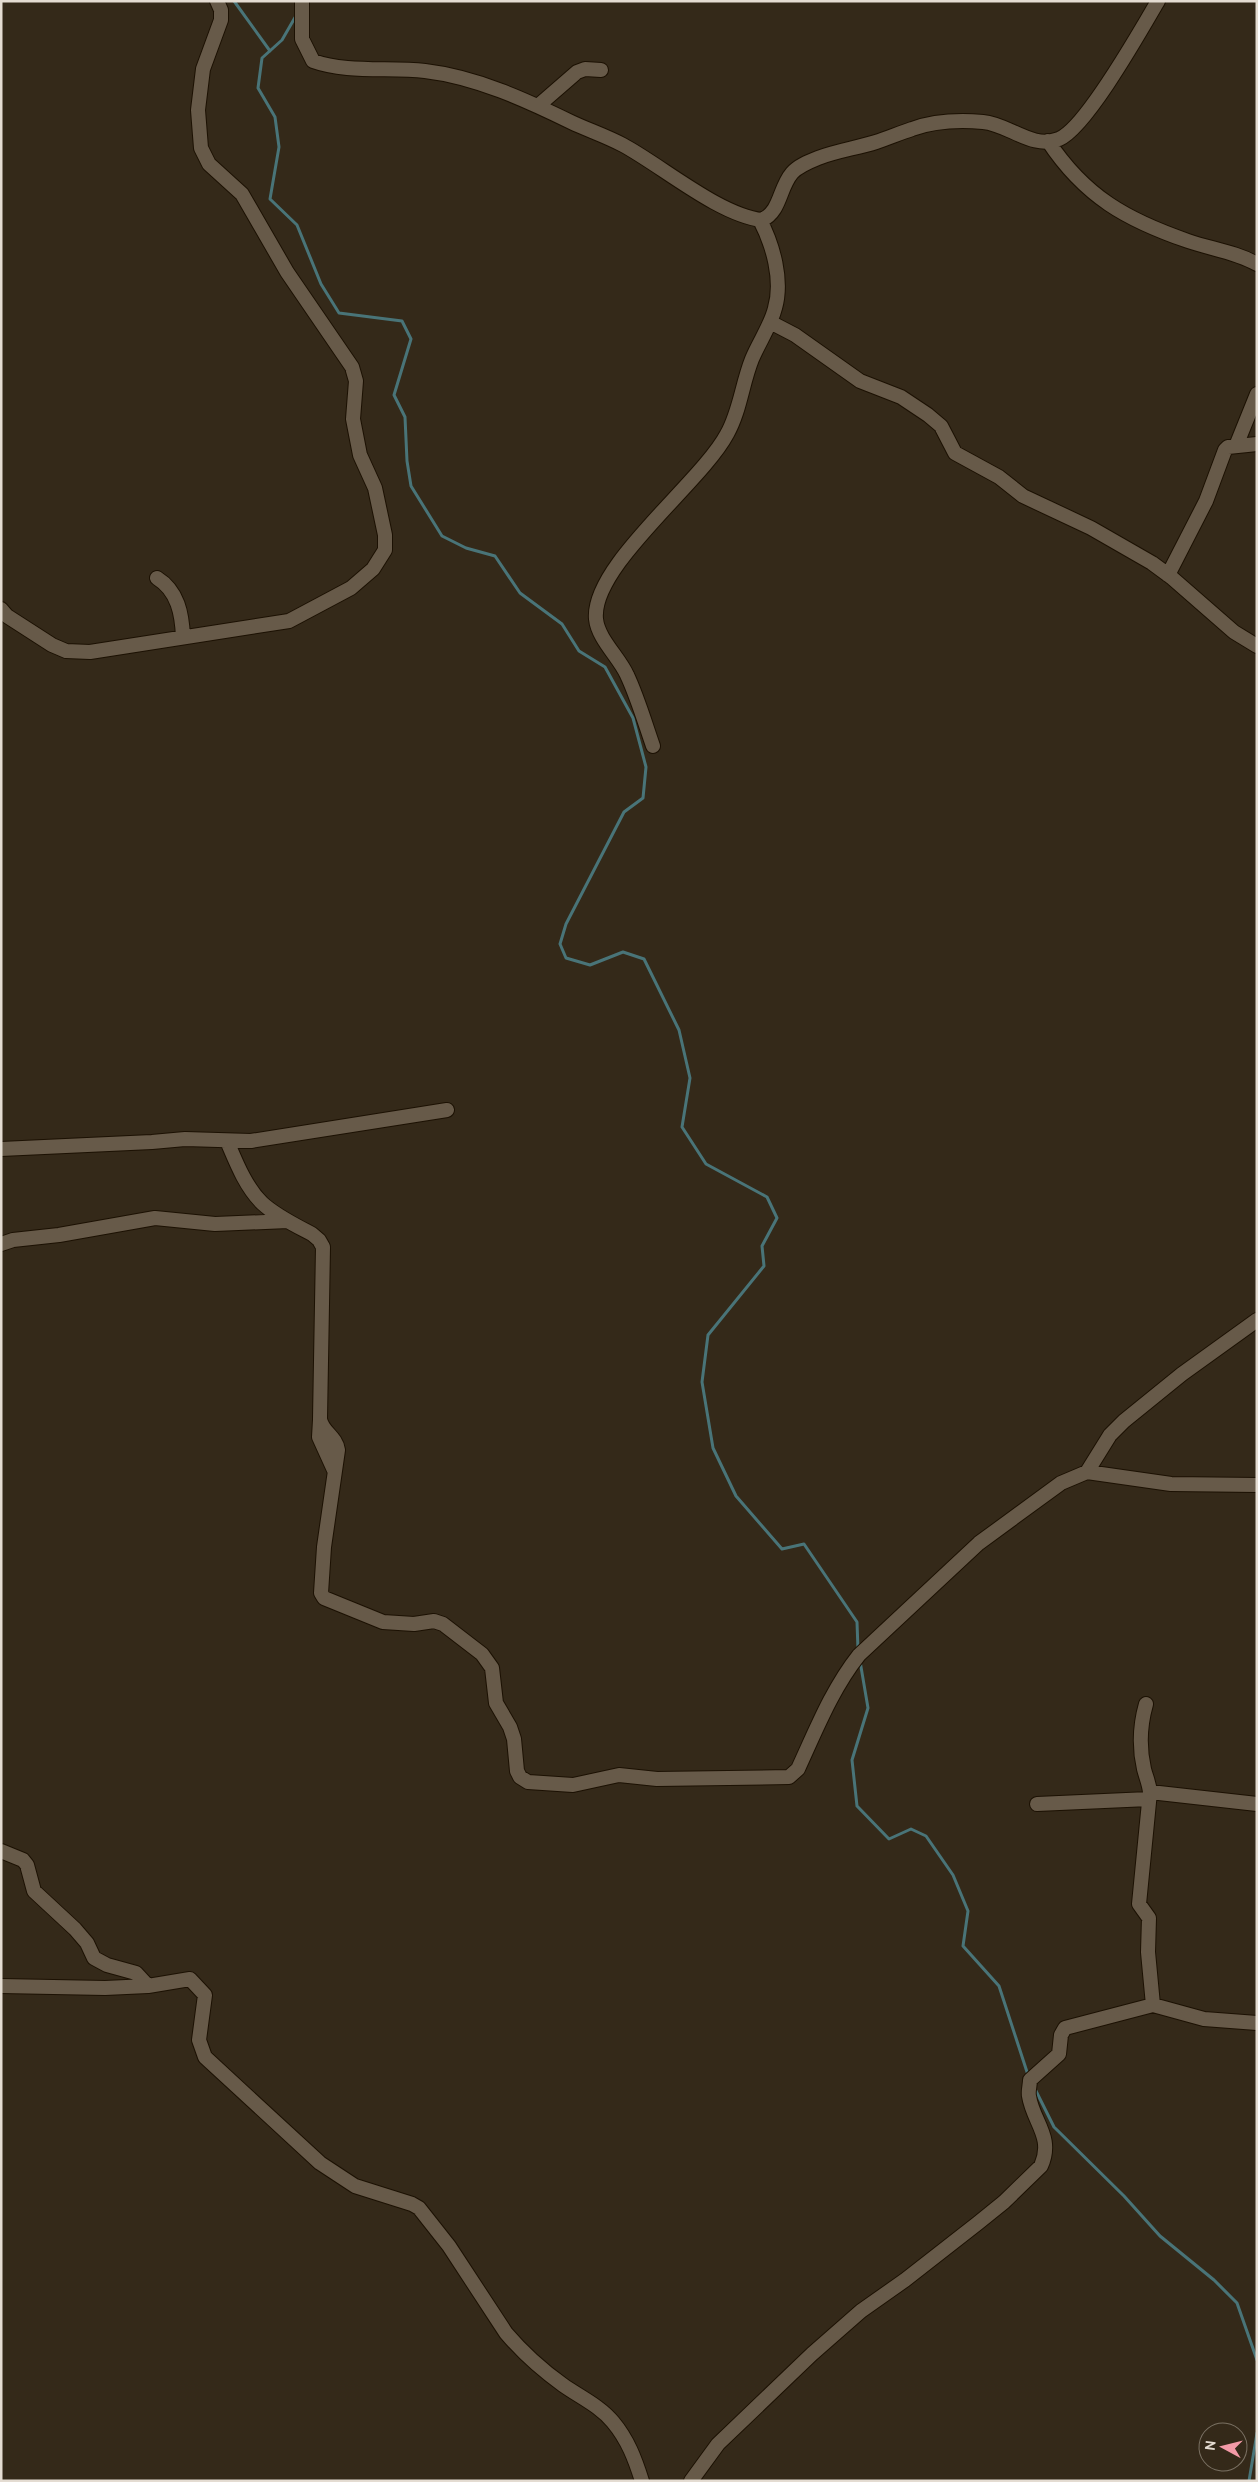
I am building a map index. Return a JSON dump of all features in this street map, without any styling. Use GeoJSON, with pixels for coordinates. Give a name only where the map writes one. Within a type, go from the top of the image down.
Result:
{"type":"FeatureCollection","features":[{"type":"Feature","properties":{"kind":"street"},"geometry":{"type":"LineString","coordinates":[[1,609],[7,616],[39,638],[66,651],[90,652],[289,621],[351,588],[372,569],[385,550],[385,535],[375,488],[360,456],[353,419],[356,381],[352,367],[287,272],[242,194],[209,164],[201,148],[198,110],[203,68],[222,20],[221,10],[217,1]]}},
{"type":"Feature","properties":{"kind":"street"},"geometry":{"type":"LineString","coordinates":[[302,1],[302,40],[312,61],[338,68],[366,67],[426,71],[477,83],[539,106],[622,145],[739,215],[760,220],[767,218],[777,205],[790,174],[804,164],[893,137],[912,129],[939,122],[984,122],[1000,124],[1033,140],[1048,142],[1068,134],[1085,114],[1125,57],[1158,1]]}},
{"type":"Feature","properties":{"kind":"street"},"geometry":{"type":"LineString","coordinates":[[539,106],[577,72],[585,69],[601,70]]}},
{"type":"Feature","properties":{"kind":"street"},"geometry":{"type":"LineString","coordinates":[[1048,142],[1063,163],[1112,208],[1188,241],[1246,258],[1257,264]]}},
{"type":"Feature","properties":{"kind":"street"},"geometry":{"type":"LineString","coordinates":[[653,746],[627,673],[599,630],[596,618],[602,589],[618,563],[678,496],[727,435],[747,371],[770,322],[778,295],[775,261],[760,220]]}},
{"type":"Feature","properties":{"kind":"street"},"geometry":{"type":"LineString","coordinates":[[770,322],[795,335],[860,381],[901,397],[941,426],[955,453],[999,477],[1023,496],[1099,533],[1168,575],[1220,621],[1257,646]]}},
{"type":"Feature","properties":{"kind":"street"},"geometry":{"type":"LineString","coordinates":[[1236,446],[1257,394]]}},
{"type":"Feature","properties":{"kind":"street"},"geometry":{"type":"LineString","coordinates":[[1168,575],[1180,556],[1206,501],[1225,450],[1236,446],[1257,444]]}},
{"type":"Feature","properties":{"kind":"street"},"geometry":{"type":"LineString","coordinates":[[157,578],[164,582],[181,611],[183,637]]}},
{"type":"Feature","properties":{"kind":"street"},"geometry":{"type":"LineString","coordinates":[[1,1149],[185,1139],[251,1141],[447,1110]]}},
{"type":"Feature","properties":{"kind":"street"},"geometry":{"type":"LineString","coordinates":[[227,1141],[252,1191],[262,1203],[312,1234],[323,1247],[320,1419],[321,1424],[337,1444],[320,1586],[324,1598],[383,1622],[414,1624],[434,1621],[444,1624],[482,1654],[492,1668],[496,1702],[510,1727],[514,1740],[517,1771],[520,1777],[528,1782],[573,1785],[619,1775],[657,1779],[706,1776],[771,1779],[789,1777],[798,1769],[832,1696],[844,1674],[858,1655],[979,1543],[1061,1483],[1086,1472],[1171,1484],[1257,1485]]}},
{"type":"Feature","properties":{"kind":"street"},"geometry":{"type":"LineString","coordinates":[[1,1244],[13,1240],[59,1235],[155,1218],[215,1224],[288,1220]]}},
{"type":"Feature","properties":{"kind":"street"},"geometry":{"type":"LineString","coordinates":[[1086,1472],[1110,1435],[1124,1421],[1182,1374],[1257,1320]]}},
{"type":"Feature","properties":{"kind":"street"},"geometry":{"type":"LineString","coordinates":[[1146,1704],[1140,1729],[1144,1767],[1149,1779],[1150,1796],[1139,1904],[1149,1918],[1148,1952],[1153,2005]]}},
{"type":"Feature","properties":{"kind":"street"},"geometry":{"type":"LineString","coordinates":[[1037,1804],[1150,1796],[1257,1804]]}},
{"type":"Feature","properties":{"kind":"street"},"geometry":{"type":"LineString","coordinates":[[1,1851],[23,1860],[27,1865],[34,1891],[75,1929],[87,1943],[94,1958],[107,1965],[136,1973],[148,1986]]}},
{"type":"Feature","properties":{"kind":"street"},"geometry":{"type":"LineString","coordinates":[[1,1986],[104,1988],[148,1986],[190,1979],[205,1995],[199,2040],[205,2058],[320,2163],[355,2186],[419,2208],[450,2246],[501,2325],[517,2345],[552,2377],[600,2409],[612,2421],[635,2457],[642,2481]]}},
{"type":"Feature","properties":{"kind":"street"},"geometry":{"type":"LineString","coordinates":[[691,2481],[718,2444],[812,2354],[860,2311],[905,2280],[978,2223],[1041,2166],[1044,2159],[1044,2132],[1029,2095],[1030,2080],[1059,2054],[1061,2035],[1065,2028],[1153,2005],[1204,2019],[1257,2023]]}},
{"type":"Feature","properties":{"kind":"waterway"},"geometry":{"type":"LineString","coordinates":[[234,1],[270,51]]}},
{"type":"Feature","properties":{"kind":"waterway"},"geometry":{"type":"LineString","coordinates":[[297,14],[282,40],[262,58],[258,88],[275,117],[279,147],[270,199],[297,225],[321,284],[339,313],[402,321],[411,339],[394,395],[405,417],[407,461],[411,486],[442,536],[466,548],[495,556],[520,593],[562,624],[579,651],[605,667],[633,718],[646,767],[643,798],[624,812],[566,924],[560,944],[566,958],[590,965],[623,952],[644,959],[679,1030],[690,1078],[682,1127],[706,1164],[767,1197],[777,1218],[762,1246],[764,1266],[708,1335],[702,1382],[713,1448],[736,1496],[782,1549],[804,1544],[857,1622],[858,1650]]}},
{"type":"Feature","properties":{"kind":"waterway"},"geometry":{"type":"LineString","coordinates":[[860,1661],[868,1708],[852,1760],[857,1806],[889,1839],[911,1829],[926,1836],[953,1875],[968,1911],[963,1946],[999,1986],[1028,2075]]}},
{"type":"Feature","properties":{"kind":"waterway"},"geometry":{"type":"LineString","coordinates":[[1034,2087],[1054,2127],[1124,2196],[1160,2236],[1214,2280],[1237,2303],[1257,2360]]}},
{"type":"Feature","properties":{"kind":"waterway"},"geometry":{"type":"LineString","coordinates":[[1249,2481],[1257,2433]]}}]}
